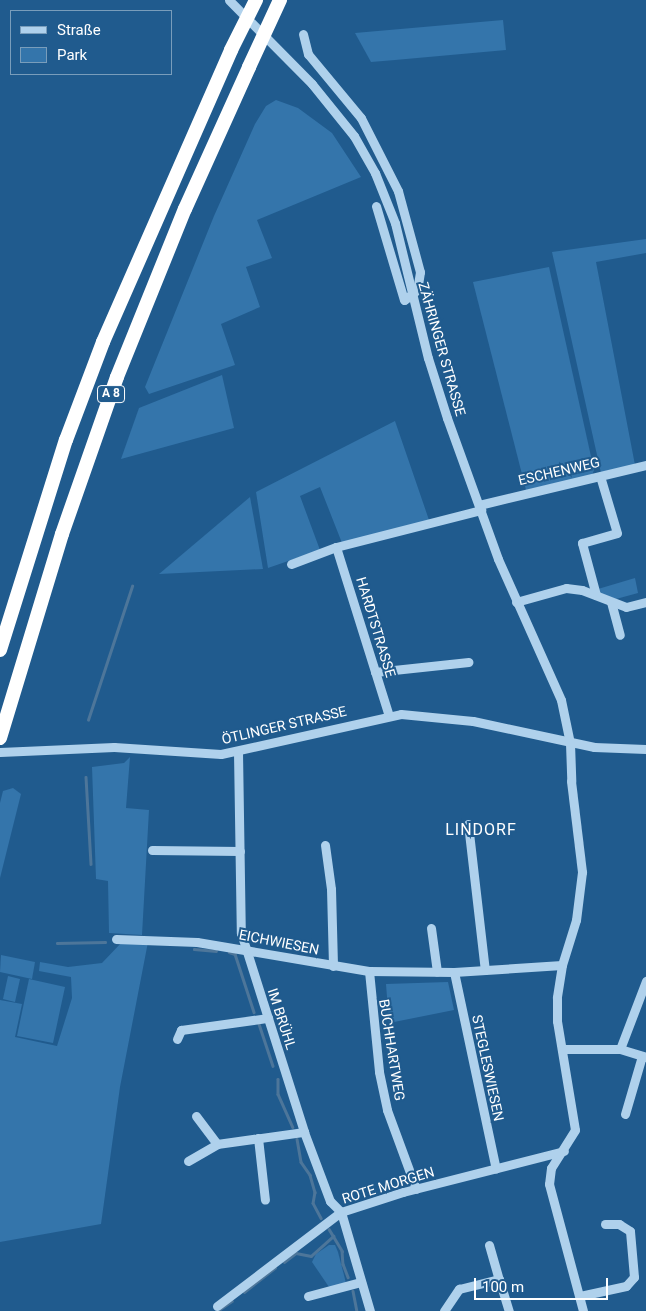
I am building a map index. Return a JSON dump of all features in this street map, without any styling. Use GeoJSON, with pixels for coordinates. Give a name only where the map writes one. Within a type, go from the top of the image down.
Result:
{"type":"FeatureCollection","features":[{"type":"Feature","properties":{"kind":"highway","name":"A 8"},"geometry":{"type":"LineString","coordinates":[[0,650],[66,440],[103,342],[231,50],[256,0]]}},
{"type":"Feature","properties":{"kind":"highway","name":"A 8"},"geometry":{"type":"LineString","coordinates":[[1,735],[62,534],[118,377],[186,209],[280,0]]}},
{"type":"Feature","properties":{"kind":"street","name":"ZÄHRINGER STRASSE"},"geometry":{"type":"LineString","coordinates":[[229,0],[312,84],[354,136],[375,173],[395,223],[436,385],[516,602],[554,680],[570,743],[571,781],[582,872],[576,920],[562,965],[557,998],[562,1050],[575,1120],[574,1136],[551,1168],[549,1184],[583,1311]]}},
{"type":"Feature","properties":{"kind":"street"},"geometry":{"type":"LineString","coordinates":[[303,34],[308,54],[360,118],[398,191],[420,272],[417,290],[412,296],[404,300],[376,206]]}},
{"type":"Feature","properties":{"kind":"street","name":"ESCHENWEG"},"geometry":{"type":"LineString","coordinates":[[480,508],[646,465]]}},
{"type":"Feature","properties":{"kind":"street"},"geometry":{"type":"LineString","coordinates":[[596,595],[582,544],[617,533],[600,476]]}},
{"type":"Feature","properties":{"kind":"street"},"geometry":{"type":"LineString","coordinates":[[291,564],[336,547],[480,508]]}},
{"type":"Feature","properties":{"kind":"street","name":"HARDTSTRASSE"},"geometry":{"type":"LineString","coordinates":[[336,547],[388,716]]}},
{"type":"Feature","properties":{"kind":"street"},"geometry":{"type":"LineString","coordinates":[[516,602],[566,588],[596,595],[626,607],[646,602]]}},
{"type":"Feature","properties":{"kind":"street"},"geometry":{"type":"LineString","coordinates":[[611,602],[620,635]]}},
{"type":"Feature","properties":{"kind":"street"},"geometry":{"type":"LineString","coordinates":[[375,672],[468,662]]}},
{"type":"Feature","properties":{"kind":"street","name":"ÖTLINGER STRASSE"},"geometry":{"type":"LineString","coordinates":[[0,752],[114,747],[198,754],[238,752],[388,716],[433,715],[473,721],[570,743],[646,750]]}},
{"type":"Feature","properties":{"kind":"street","name":"IM BRÜHL"},"geometry":{"type":"LineString","coordinates":[[238,752],[241,933],[304,1132],[330,1202],[340,1212],[370,1311]]}},
{"type":"Feature","properties":{"kind":"street"},"geometry":{"type":"LineString","coordinates":[[468,824],[485,970]]}},
{"type":"Feature","properties":{"kind":"street"},"geometry":{"type":"LineString","coordinates":[[325,845],[331,889],[332,966]]}},
{"type":"Feature","properties":{"kind":"street"},"geometry":{"type":"LineString","coordinates":[[152,850],[240,851]]}},
{"type":"Feature","properties":{"kind":"street"},"geometry":{"type":"LineString","coordinates":[[431,928],[437,972]]}},
{"type":"Feature","properties":{"kind":"street","name":"EICHWIESEN"},"geometry":{"type":"LineString","coordinates":[[116,939],[197,942],[245,948],[294,961],[369,971],[454,972],[562,965]]}},
{"type":"Feature","properties":{"kind":"street","name":"BUCHHARTWEG"},"geometry":{"type":"LineString","coordinates":[[369,971],[379,1072],[387,1110],[416,1189]]}},
{"type":"Feature","properties":{"kind":"street","name":"STEGLESWIESEN"},"geometry":{"type":"LineString","coordinates":[[454,972],[496,1169]]}},
{"type":"Feature","properties":{"kind":"street"},"geometry":{"type":"LineString","coordinates":[[620,1049],[645,987]]}},
{"type":"Feature","properties":{"kind":"street"},"geometry":{"type":"LineString","coordinates":[[176,1038],[182,1030],[268,1018]]}},
{"type":"Feature","properties":{"kind":"street"},"geometry":{"type":"LineString","coordinates":[[562,1050],[620,1049],[644,1057],[625,1114]]}},
{"type":"Feature","properties":{"kind":"street"},"geometry":{"type":"LineString","coordinates":[[196,1116],[216,1144]]}},
{"type":"Feature","properties":{"kind":"street"},"geometry":{"type":"LineString","coordinates":[[188,1161],[216,1144],[304,1132]]}},
{"type":"Feature","properties":{"kind":"street"},"geometry":{"type":"LineString","coordinates":[[258,1138],[265,1200]]}},
{"type":"Feature","properties":{"kind":"street","name":"ROTE MORGEN"},"geometry":{"type":"LineString","coordinates":[[216,1306],[340,1212],[416,1189],[564,1151]]}},
{"type":"Feature","properties":{"kind":"street"},"geometry":{"type":"LineString","coordinates":[[580,1296],[626,1286],[634,1277],[633,1240],[630,1231],[619,1224],[605,1224]]}},
{"type":"Feature","properties":{"kind":"street"},"geometry":{"type":"LineString","coordinates":[[489,1245],[509,1311]]}},
{"type":"Feature","properties":{"kind":"street"},"geometry":{"type":"LineString","coordinates":[[444,1311],[460,1290],[499,1279]]}},
{"type":"Feature","properties":{"kind":"street"},"geometry":{"type":"LineString","coordinates":[[308,1296],[361,1282]]}},
{"type":"Feature","properties":{"kind":"green space"},"geometry":{"type":"Polygon","coordinates":[[[503,20],[506,50],[395,60],[371,62],[355,33],[503,20]]]}},
{"type":"Feature","properties":{"kind":"green space"},"geometry":{"type":"Polygon","coordinates":[[[276,100],[298,108],[332,133],[361,177],[257,220],[272,258],[246,267],[260,307],[221,324],[235,365],[149,394],[145,387],[214,216],[255,124],[266,106],[276,100]]]}},
{"type":"Feature","properties":{"kind":"green space"},"geometry":{"type":"Polygon","coordinates":[[[646,239],[646,253],[596,262],[635,465],[601,473],[552,252],[646,239]]]}},
{"type":"Feature","properties":{"kind":"green space"},"geometry":{"type":"Polygon","coordinates":[[[549,267],[594,470],[592,475],[526,490],[473,282],[549,267]]]}},
{"type":"Feature","properties":{"kind":"green space"},"geometry":{"type":"Polygon","coordinates":[[[222,375],[234,428],[121,459],[139,408],[222,375]]]}},
{"type":"Feature","properties":{"kind":"green space"},"geometry":{"type":"Polygon","coordinates":[[[395,421],[429,520],[342,543],[320,487],[300,496],[320,550],[268,568],[256,492],[395,421]]]}},
{"type":"Feature","properties":{"kind":"green space"},"geometry":{"type":"Polygon","coordinates":[[[250,497],[263,569],[159,574],[250,497]]]}},
{"type":"Feature","properties":{"kind":"green space"},"geometry":{"type":"Polygon","coordinates":[[[635,578],[638,593],[616,599],[599,593],[598,589],[635,578]]]}},
{"type":"Feature","properties":{"kind":"green space"},"geometry":{"type":"Polygon","coordinates":[[[130,757],[126,808],[149,810],[142,935],[109,933],[108,881],[96,879],[92,767],[124,763],[130,757]]]}},
{"type":"Feature","properties":{"kind":"green space"},"geometry":{"type":"Polygon","coordinates":[[[13,788],[21,794],[0,878],[0,803],[3,791],[13,788]]]}},
{"type":"Feature","properties":{"kind":"green space"},"geometry":{"type":"Polygon","coordinates":[[[122,942],[148,942],[120,1087],[101,1224],[0,1242],[0,1000],[22,1004],[15,1037],[57,1046],[72,998],[71,977],[39,971],[40,962],[68,967],[102,963],[122,942]]]}},
{"type":"Feature","properties":{"kind":"green space"},"geometry":{"type":"Polygon","coordinates":[[[1,955],[35,962],[32,979],[0,972],[1,955]]]}},
{"type":"Feature","properties":{"kind":"green space"},"geometry":{"type":"Polygon","coordinates":[[[8,976],[20,979],[15,1002],[3,999],[8,976]]]}},
{"type":"Feature","properties":{"kind":"green space"},"geometry":{"type":"Polygon","coordinates":[[[29,979],[65,987],[53,1043],[17,1036],[29,979]]]}},
{"type":"Feature","properties":{"kind":"green space"},"geometry":{"type":"Polygon","coordinates":[[[448,982],[454,1010],[389,1023],[386,984],[448,982]]]}},
{"type":"Feature","properties":{"kind":"green space"},"geometry":{"type":"Polygon","coordinates":[[[329,1245],[335,1245],[346,1283],[329,1287],[312,1262],[316,1254],[329,1245]]]}},
{"type":"Feature","properties":{"kind":"waterway"},"geometry":{"type":"LineString","coordinates":[[88,720],[132,586]]}},
{"type":"Feature","properties":{"kind":"waterway"},"geometry":{"type":"LineString","coordinates":[[86,777],[91,864]]}},
{"type":"Feature","properties":{"kind":"waterway"},"geometry":{"type":"LineString","coordinates":[[57,943],[105,942]]}},
{"type":"Feature","properties":{"kind":"waterway"},"geometry":{"type":"LineString","coordinates":[[194,949],[216,951]]}},
{"type":"Feature","properties":{"kind":"waterway"},"geometry":{"type":"LineString","coordinates":[[229,952],[235,954],[254,1012]]}},
{"type":"Feature","properties":{"kind":"waterway"},"geometry":{"type":"LineString","coordinates":[[259,1024],[273,1066]]}},
{"type":"Feature","properties":{"kind":"waterway"},"geometry":{"type":"LineString","coordinates":[[278,1079],[278,1094],[293,1127]]}},
{"type":"Feature","properties":{"kind":"waterway"},"geometry":{"type":"LineString","coordinates":[[297,1139],[301,1162],[310,1175],[315,1192],[313,1203],[321,1218]]}},
{"type":"Feature","properties":{"kind":"waterway"},"geometry":{"type":"LineString","coordinates":[[329,1229],[342,1251],[343,1264],[348,1277]]}},
{"type":"Feature","properties":{"kind":"waterway"},"geometry":{"type":"LineString","coordinates":[[284,1262],[296,1253],[311,1256],[333,1236]]}},
{"type":"Feature","properties":{"kind":"waterway"},"geometry":{"type":"LineString","coordinates":[[244,1292],[275,1268]]}},
{"type":"Feature","properties":{"kind":"waterway"},"geometry":{"type":"LineString","coordinates":[[353,1291],[357,1311]]}},
{"type":"Feature","properties":{"kind":"waterway"},"geometry":{"type":"LineString","coordinates":[[220,1309],[232,1301]]}},
{"type":"Feature","properties":{"kind":"district","name":"LINDORF"},"geometry":{"type":"Point","coordinates":[481,830]}}]}
